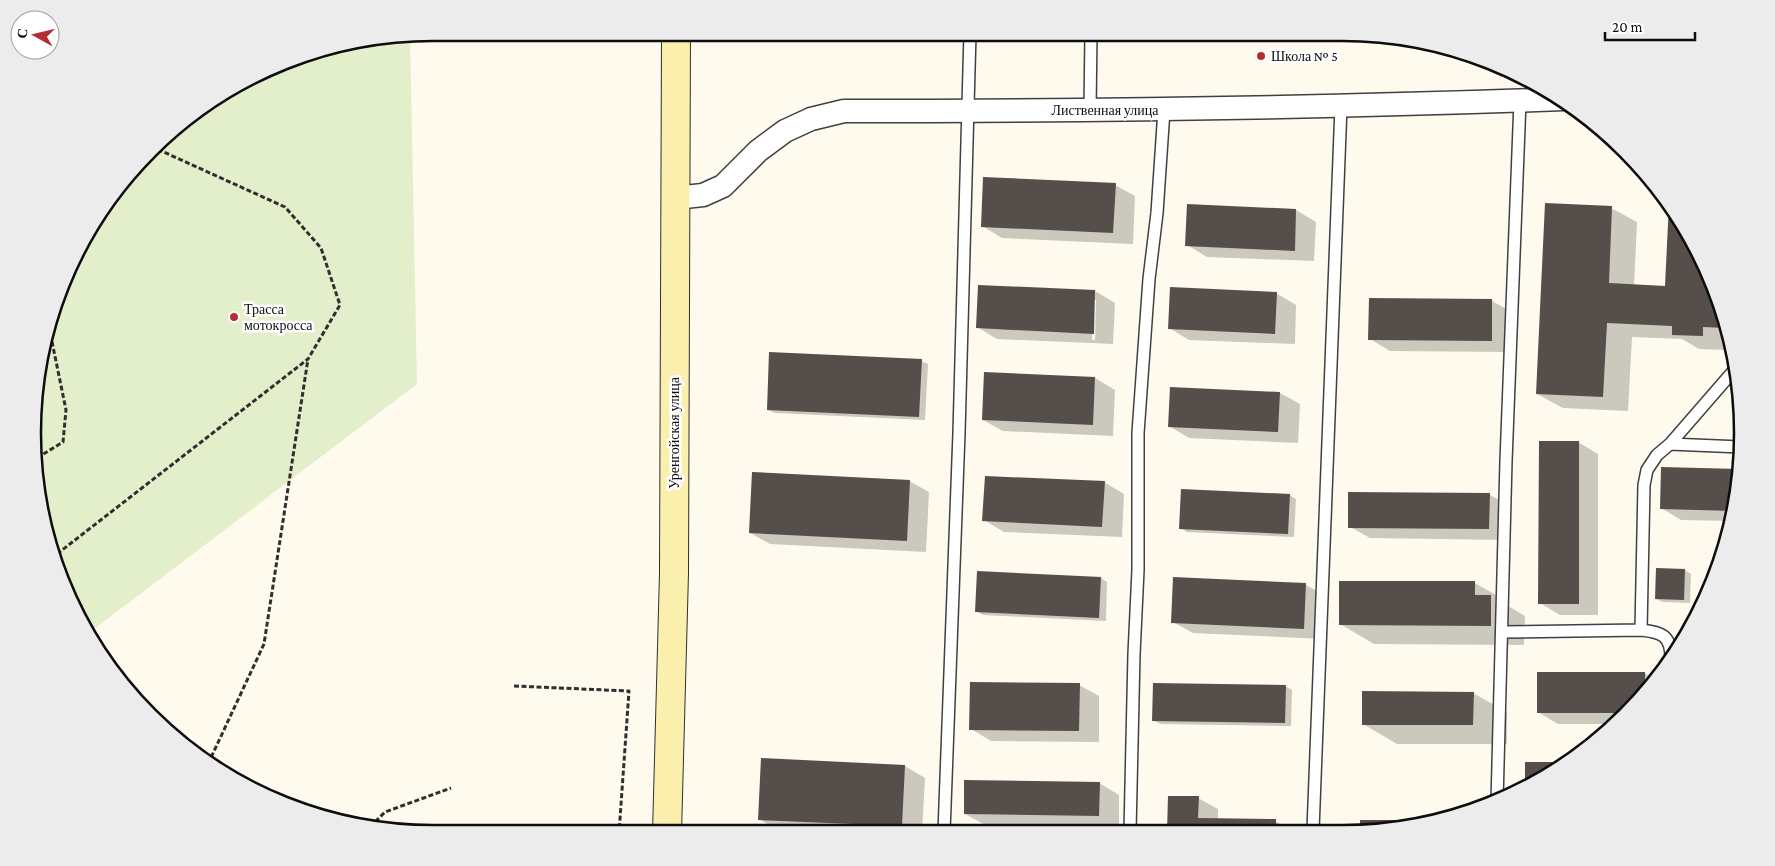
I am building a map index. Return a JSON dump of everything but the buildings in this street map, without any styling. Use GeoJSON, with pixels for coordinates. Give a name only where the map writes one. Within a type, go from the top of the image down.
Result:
{"type":"FeatureCollection","features":[{"type":"Feature","properties":{"kind":"street","name":"Уренгойская улица"},"geometry":{"type":"LineString","coordinates":[[667,825],[674,573],[676,41]]}},
{"type":"Feature","properties":{"kind":"street","name":"Лиственная улица"},"geometry":{"type":"LineString","coordinates":[[675,198],[703,195],[723,186],[758,150],[785,130],[811,119],[844,112],[1164,110],[1548,100]]}},
{"type":"Feature","properties":{"kind":"lane"},"geometry":{"type":"LineString","coordinates":[[944,825],[959,433],[970,41]]}},
{"type":"Feature","properties":{"kind":"lane"},"geometry":{"type":"LineString","coordinates":[[1090,110],[1091,41]]}},
{"type":"Feature","properties":{"kind":"lane"},"geometry":{"type":"LineString","coordinates":[[1497,792],[1506,461],[1520,101]]}},
{"type":"Feature","properties":{"kind":"lane"},"geometry":{"type":"LineString","coordinates":[[1313,825],[1341,106]]}},
{"type":"Feature","properties":{"kind":"lane"},"geometry":{"type":"LineString","coordinates":[[1130,825],[1138,570],[1138,433],[1148,279],[1157,213],[1164,110]]}},
{"type":"Feature","properties":{"kind":"lane"},"geometry":{"type":"LineString","coordinates":[[1640,630],[1644,485],[1647,470],[1658,455],[1670,444],[1729,376]]}},
{"type":"Feature","properties":{"kind":"lane"},"geometry":{"type":"LineString","coordinates":[[1670,444],[1733,447]]}},
{"type":"Feature","properties":{"kind":"lane"},"geometry":{"type":"LineString","coordinates":[[1502,632],[1653,631],[1662,634],[1668,641],[1669,649]]}},
{"type":"Feature","properties":{"kind":"path"},"geometry":{"type":"LineString","coordinates":[[161,151],[285,207],[321,248],[340,304],[308,359],[264,644],[212,756]]}},
{"type":"Feature","properties":{"kind":"path"},"geometry":{"type":"LineString","coordinates":[[42,455],[63,442],[66,410],[52,343]]}},
{"type":"Feature","properties":{"kind":"path"},"geometry":{"type":"LineString","coordinates":[[60,552],[308,359]]}},
{"type":"Feature","properties":{"kind":"path"},"geometry":{"type":"LineString","coordinates":[[514,686],[628,691],[620,825]]}},
{"type":"Feature","properties":{"kind":"path"},"geometry":{"type":"LineString","coordinates":[[377,820],[385,812],[451,788]]}},
{"type":"Feature","properties":{"kind":"green space","name":"Трасса мотокросса"},"geometry":{"type":"Polygon","coordinates":[[[410,42],[417,384],[94,629],[71,583],[62,559],[49,509],[42,459],[41,433],[42,407],[49,357],[62,307],[71,283],[107,215],[138,175],[175,138],[195,122],[237,94],[283,71],[307,62],[357,49],[410,42]]]}},
{"type":"Feature","properties":{"kind":"place","name":"Школа № 5"},"geometry":{"type":"Point","coordinates":[1261,56]}},
{"type":"Feature","properties":{"kind":"place","name":"Трасса мотокросса"},"geometry":{"type":"Point","coordinates":[234,317]}}]}
